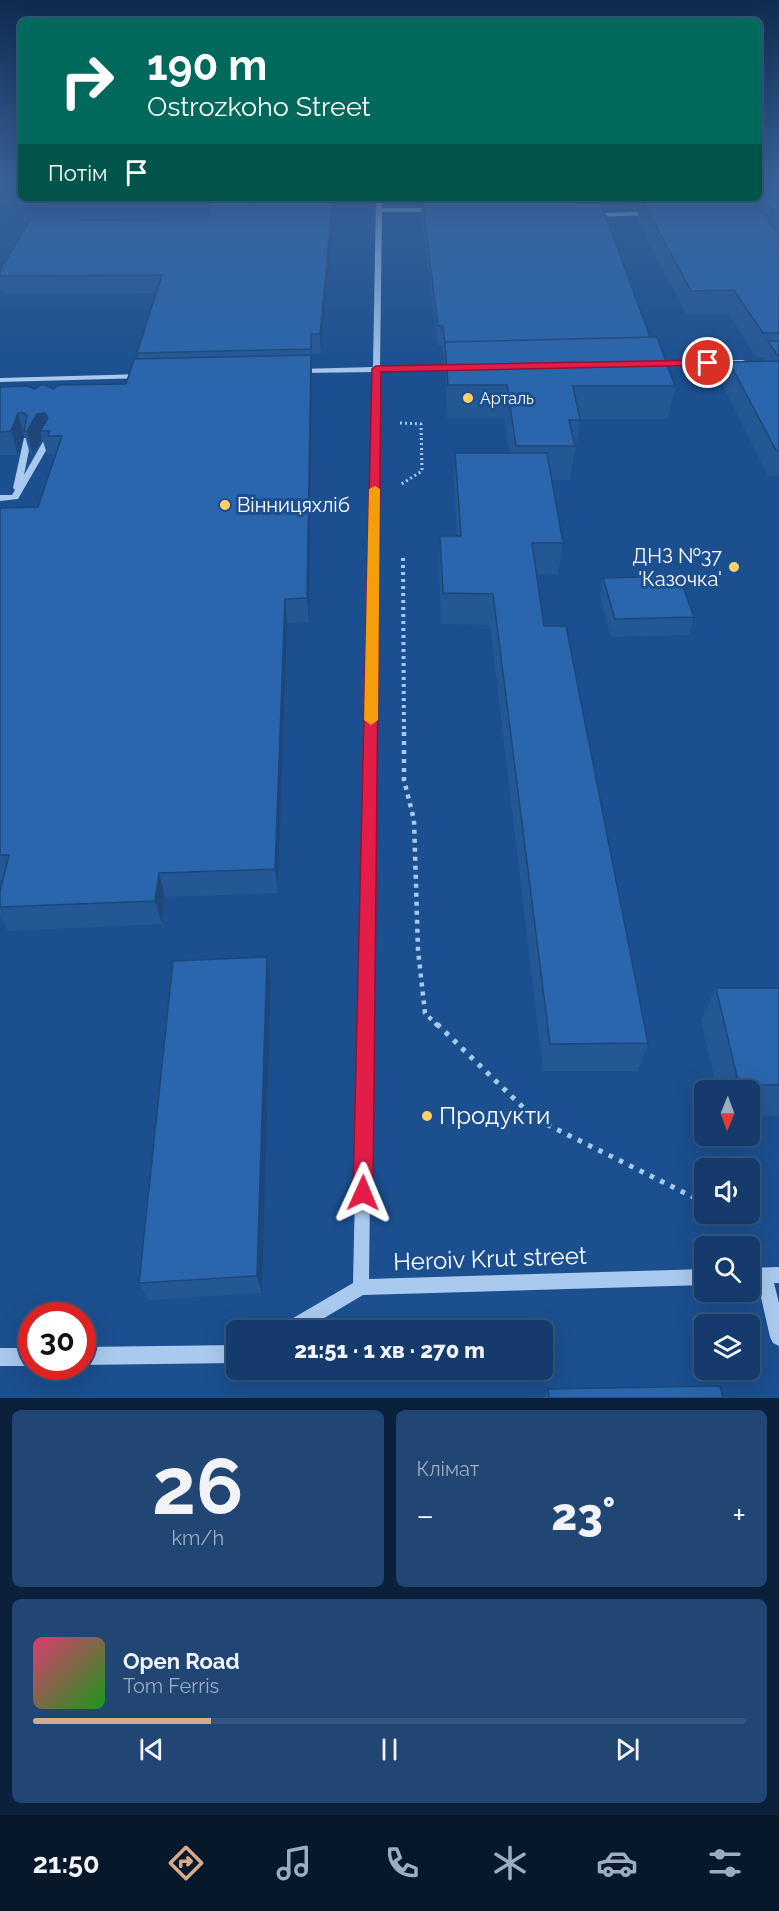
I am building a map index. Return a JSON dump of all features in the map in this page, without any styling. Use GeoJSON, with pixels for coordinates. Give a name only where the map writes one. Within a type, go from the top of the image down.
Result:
{"type":"FeatureCollection","features":[{"type":"Feature","properties":{"kind":"street"},"geometry":{"type":"LineString","coordinates":[[361,1287],[378,247]]}},
{"type":"Feature","properties":{"kind":"street"},"geometry":{"type":"LineString","coordinates":[[649,364],[755,362]]}},
{"type":"Feature","properties":{"kind":"street"},"geometry":{"type":"LineString","coordinates":[[294,372],[471,367]]}},
{"type":"Feature","properties":{"kind":"street"},"geometry":{"type":"LineString","coordinates":[[0,380],[154,376]]}},
{"type":"Feature","properties":{"kind":"street"},"geometry":{"type":"LineString","coordinates":[[57,387],[60,378]]}},
{"type":"Feature","properties":{"kind":"street"},"geometry":{"type":"LineString","coordinates":[[15,497],[27,440]]}},
{"type":"Feature","properties":{"kind":"street"},"geometry":{"type":"LineString","coordinates":[[15,497],[48,440]]}},
{"type":"Feature","properties":{"kind":"street"},"geometry":{"type":"LineString","coordinates":[[0,498],[15,497]]}},
{"type":"Feature","properties":{"kind":"street"},"geometry":{"type":"LineString","coordinates":[[764,1275],[779,1337]]}},
{"type":"Feature","properties":{"kind":"street","name":"Heroiv Krut street"},"geometry":{"type":"LineString","coordinates":[[306,1320],[361,1287],[694,1277]]}},
{"type":"Feature","properties":{"kind":"street"},"geometry":{"type":"LineString","coordinates":[[96,1356],[226,1354]]}},
{"type":"Feature","properties":{"kind":"street"},"geometry":{"type":"LineString","coordinates":[[0,1358],[18,1357]]}},
{"type":"Feature","properties":{"kind":"path"},"geometry":{"type":"LineString","coordinates":[[400,413],[399,423],[422,424],[422,471],[399,485],[400,497]]}},
{"type":"Feature","properties":{"kind":"path"},"geometry":{"type":"LineString","coordinates":[[402,554],[405,611],[405,780],[414,820],[418,950],[425,1013],[534,1118],[694,1198]]}},
{"type":"Feature","properties":{"kind":"building"},"geometry":{"type":"Polygon","coordinates":[[[14,247],[328,247],[320,334],[311,334],[311,349],[137,353],[162,275],[0,276],[0,270],[14,247]]]}},
{"type":"Feature","properties":{"kind":"building"},"geometry":{"type":"Polygon","coordinates":[[[428,247],[617,247],[650,337],[445,342],[445,346],[443,326],[438,326],[428,247]]]}},
{"type":"Feature","properties":{"kind":"building"},"geometry":{"type":"Polygon","coordinates":[[[667,247],[779,247],[779,333],[763,333],[734,290],[691,291],[667,247]]]}},
{"type":"Feature","properties":{"kind":"building"},"geometry":{"type":"Polygon","coordinates":[[[657,337],[675,386],[573,386],[580,420],[569,420],[575,446],[516,446],[507,385],[448,385],[445,342],[657,337]]]}},
{"type":"Feature","properties":{"kind":"building"},"geometry":{"type":"Polygon","coordinates":[[[768,341],[779,341],[779,358],[768,341]]]}},
{"type":"Feature","properties":{"kind":"building"},"geometry":{"type":"Polygon","coordinates":[[[311,355],[307,598],[285,599],[275,869],[159,873],[155,901],[0,907],[0,892],[9,855],[0,855],[0,508],[38,507],[62,436],[48,436],[50,431],[40,431],[48,418],[45,413],[37,414],[27,431],[24,431],[27,416],[24,413],[18,413],[11,431],[0,432],[0,387],[27,386],[35,389],[40,385],[46,385],[53,389],[59,385],[126,384],[134,359],[311,355]]]}},
{"type":"Feature","properties":{"kind":"building"},"geometry":{"type":"Polygon","coordinates":[[[779,361],[779,450],[776,450],[729,362],[779,361]]]}},
{"type":"Feature","properties":{"kind":"building"},"geometry":{"type":"Polygon","coordinates":[[[455,453],[547,453],[563,543],[532,543],[544,626],[566,626],[648,1043],[550,1044],[493,594],[443,593],[440,536],[461,536],[455,453]]]}},
{"type":"Feature","properties":{"kind":"building"},"geometry":{"type":"Polygon","coordinates":[[[679,576],[694,617],[615,619],[603,578],[679,576]]]}},
{"type":"Feature","properties":{"kind":"building"},"geometry":{"type":"Polygon","coordinates":[[[267,957],[257,1276],[139,1283],[173,961],[267,957]]]}},
{"type":"Feature","properties":{"kind":"building"},"geometry":{"type":"Polygon","coordinates":[[[716,988],[779,988],[779,1085],[760,1085],[760,1080],[738,1080],[716,988]]]}},
{"type":"Feature","properties":{"kind":"building"},"geometry":{"type":"Polygon","coordinates":[[[720,1386],[723,1398],[549,1398],[548,1389],[720,1386]]]}},
{"type":"Feature","properties":{"kind":"slow traffic"},"geometry":{"type":"LineString","coordinates":[[371,720],[375,489]]}},
{"type":"Feature","properties":{"kind":"place","name":"Арталь"},"geometry":{"type":"Point","coordinates":[468,398]}},
{"type":"Feature","properties":{"kind":"place","name":"Вінницяхліб"},"geometry":{"type":"Point","coordinates":[225,505]}},
{"type":"Feature","properties":{"kind":"place","name":"ДНЗ №37 'Казочка'"},"geometry":{"type":"Point","coordinates":[734,567]}},
{"type":"Feature","properties":{"kind":"place","name":"Продукти"},"geometry":{"type":"Point","coordinates":[427,1116]}},
{"type":"Feature","properties":{"kind":"route"},"geometry":{"type":"LineString","coordinates":[[363,1193],[376,369],[708,363]]}}]}
